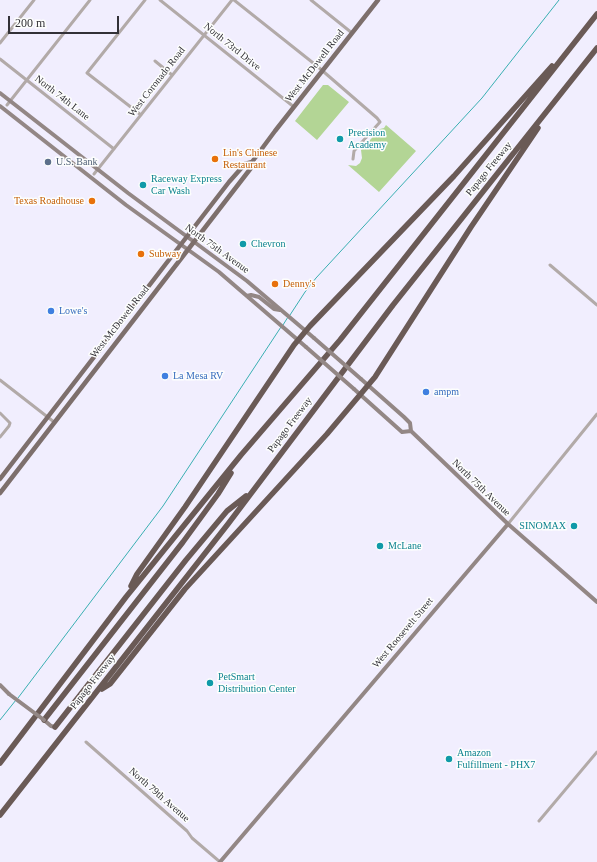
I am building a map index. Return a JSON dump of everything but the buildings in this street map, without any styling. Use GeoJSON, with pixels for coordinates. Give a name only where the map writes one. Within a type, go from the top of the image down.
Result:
{"type":"FeatureCollection","features":[{"type":"Feature","properties":{"kind":"highway","name":"Papago Freeway"},"geometry":{"type":"LineString","coordinates":[[0,762],[126,597],[241,455],[340,340],[597,14]]}},
{"type":"Feature","properties":{"kind":"highway"},"geometry":{"type":"LineString","coordinates":[[126,597],[137,574],[185,507],[298,340],[449,182],[499,127],[527,92],[583,32]]}},
{"type":"Feature","properties":{"kind":"highway","name":"Papago Freeway"},"geometry":{"type":"LineString","coordinates":[[0,815],[253,491],[393,305],[597,48]]}},
{"type":"Feature","properties":{"kind":"highway"},"geometry":{"type":"LineString","coordinates":[[96,693],[110,684],[181,594],[361,395],[375,377],[500,183],[570,83]]}},
{"type":"Feature","properties":{"kind":"highway"},"geometry":{"type":"LineString","coordinates":[[44,720],[183,542],[218,494],[241,455]]}},
{"type":"Feature","properties":{"kind":"highway"},"geometry":{"type":"LineString","coordinates":[[55,727],[169,580],[227,511],[253,491]]}},
{"type":"Feature","properties":{"kind":"main road","name":"West McDowell Road"},"geometry":{"type":"LineString","coordinates":[[0,493],[251,168],[252,162],[322,70],[378,0]]}},
{"type":"Feature","properties":{"kind":"main road","name":"North 75th Avenue"},"geometry":{"type":"LineString","coordinates":[[0,94],[8,103],[96,172],[194,241],[247,281],[306,331],[410,423],[411,431],[508,524],[597,602]]}},
{"type":"Feature","properties":{"kind":"main road","name":"North 75th Avenue"},"geometry":{"type":"LineString","coordinates":[[0,106],[126,205],[219,272],[402,432],[411,431]]}},
{"type":"Feature","properties":{"kind":"main road","name":"West McDowell Road"},"geometry":{"type":"LineString","coordinates":[[0,480],[187,236],[245,164],[252,162]]}},
{"type":"Feature","properties":{"kind":"main road"},"geometry":{"type":"LineString","coordinates":[[247,296],[251,295],[259,297],[274,309],[283,312]]}},
{"type":"Feature","properties":{"kind":"main road","name":"West Roosevelt Street"},"geometry":{"type":"LineString","coordinates":[[220,862],[508,524]]}},
{"type":"Feature","properties":{"kind":"main road"},"geometry":{"type":"LineString","coordinates":[[0,685],[9,694],[51,726],[55,727]]}},
{"type":"Feature","properties":{"kind":"street"},"geometry":{"type":"LineString","coordinates":[[0,43],[34,0]]}},
{"type":"Feature","properties":{"kind":"street"},"geometry":{"type":"LineString","coordinates":[[8,103],[90,0]]}},
{"type":"Feature","properties":{"kind":"street"},"geometry":{"type":"LineString","coordinates":[[141,115],[87,73],[145,0]]}},
{"type":"Feature","properties":{"kind":"street","name":"North 73rd Drive"},"geometry":{"type":"LineString","coordinates":[[160,0],[294,107]]}},
{"type":"Feature","properties":{"kind":"street"},"geometry":{"type":"LineString","coordinates":[[233,0],[322,70],[377,118],[380,122],[354,150],[353,159]]}},
{"type":"Feature","properties":{"kind":"street","name":"West Coronado Road"},"geometry":{"type":"LineString","coordinates":[[96,172],[233,0]]}},
{"type":"Feature","properties":{"kind":"street"},"geometry":{"type":"LineString","coordinates":[[311,0],[352,33]]}},
{"type":"Feature","properties":{"kind":"street","name":"North 74th Lane"},"geometry":{"type":"LineString","coordinates":[[0,59],[114,149]]}},
{"type":"Feature","properties":{"kind":"street"},"geometry":{"type":"LineString","coordinates":[[155,61],[172,75]]}},
{"type":"Feature","properties":{"kind":"street"},"geometry":{"type":"LineString","coordinates":[[550,265],[597,305]]}},
{"type":"Feature","properties":{"kind":"street"},"geometry":{"type":"LineString","coordinates":[[0,380],[54,422]]}},
{"type":"Feature","properties":{"kind":"street"},"geometry":{"type":"LineString","coordinates":[[0,413],[10,423],[0,438]]}},
{"type":"Feature","properties":{"kind":"street","name":"West Roosevelt Street"},"geometry":{"type":"LineString","coordinates":[[508,524],[597,414]]}},
{"type":"Feature","properties":{"kind":"street","name":"North 79th Avenue"},"geometry":{"type":"LineString","coordinates":[[86,742],[220,862]]}},
{"type":"Feature","properties":{"kind":"street"},"geometry":{"type":"LineString","coordinates":[[539,822],[597,752]]}},
{"type":"Feature","properties":{"kind":"green space"},"geometry":{"type":"Polygon","coordinates":[[[323,85],[328,85],[349,102],[317,140],[295,121],[323,85]]]}},
{"type":"Feature","properties":{"kind":"green space"},"geometry":{"type":"Polygon","coordinates":[[[386,125],[416,151],[379,192],[348,165],[356,166],[360,163],[362,158],[361,150],[380,129],[384,128],[386,125]]]}},
{"type":"Feature","properties":{"kind":"waterway"},"geometry":{"type":"LineString","coordinates":[[290,315],[316,278],[482,98],[559,0]]}},
{"type":"Feature","properties":{"kind":"waterway"},"geometry":{"type":"LineString","coordinates":[[283,325],[288,317]]}},
{"type":"Feature","properties":{"kind":"waterway"},"geometry":{"type":"LineString","coordinates":[[18,698],[163,506],[281,327]]}},
{"type":"Feature","properties":{"kind":"waterway"},"geometry":{"type":"LineString","coordinates":[[0,720],[16,700]]}},
{"type":"Feature","properties":{"kind":"place","name":"Precision Academy"},"geometry":{"type":"Point","coordinates":[340,139]}},
{"type":"Feature","properties":{"kind":"place","name":"Lin's Chinese Restaurant"},"geometry":{"type":"Point","coordinates":[215,159]}},
{"type":"Feature","properties":{"kind":"place","name":"U.S. Bank"},"geometry":{"type":"Point","coordinates":[48,162]}},
{"type":"Feature","properties":{"kind":"place","name":"Raceway Express Car Wash"},"geometry":{"type":"Point","coordinates":[143,185]}},
{"type":"Feature","properties":{"kind":"place","name":"Texas Roadhouse"},"geometry":{"type":"Point","coordinates":[92,201]}},
{"type":"Feature","properties":{"kind":"place","name":"Chevron"},"geometry":{"type":"Point","coordinates":[243,244]}},
{"type":"Feature","properties":{"kind":"place","name":"Subway"},"geometry":{"type":"Point","coordinates":[141,254]}},
{"type":"Feature","properties":{"kind":"place","name":"Denny's"},"geometry":{"type":"Point","coordinates":[275,284]}},
{"type":"Feature","properties":{"kind":"place","name":"Lowe's"},"geometry":{"type":"Point","coordinates":[51,311]}},
{"type":"Feature","properties":{"kind":"place","name":"La Mesa RV"},"geometry":{"type":"Point","coordinates":[165,376]}},
{"type":"Feature","properties":{"kind":"place","name":"ampm"},"geometry":{"type":"Point","coordinates":[426,392]}},
{"type":"Feature","properties":{"kind":"place","name":"SINOMAX"},"geometry":{"type":"Point","coordinates":[574,526]}},
{"type":"Feature","properties":{"kind":"place","name":"McLane"},"geometry":{"type":"Point","coordinates":[380,546]}},
{"type":"Feature","properties":{"kind":"place","name":"PetSmart Distribution Center"},"geometry":{"type":"Point","coordinates":[210,683]}},
{"type":"Feature","properties":{"kind":"place","name":"Amazon Fulfillment - PHX7"},"geometry":{"type":"Point","coordinates":[449,759]}}]}
